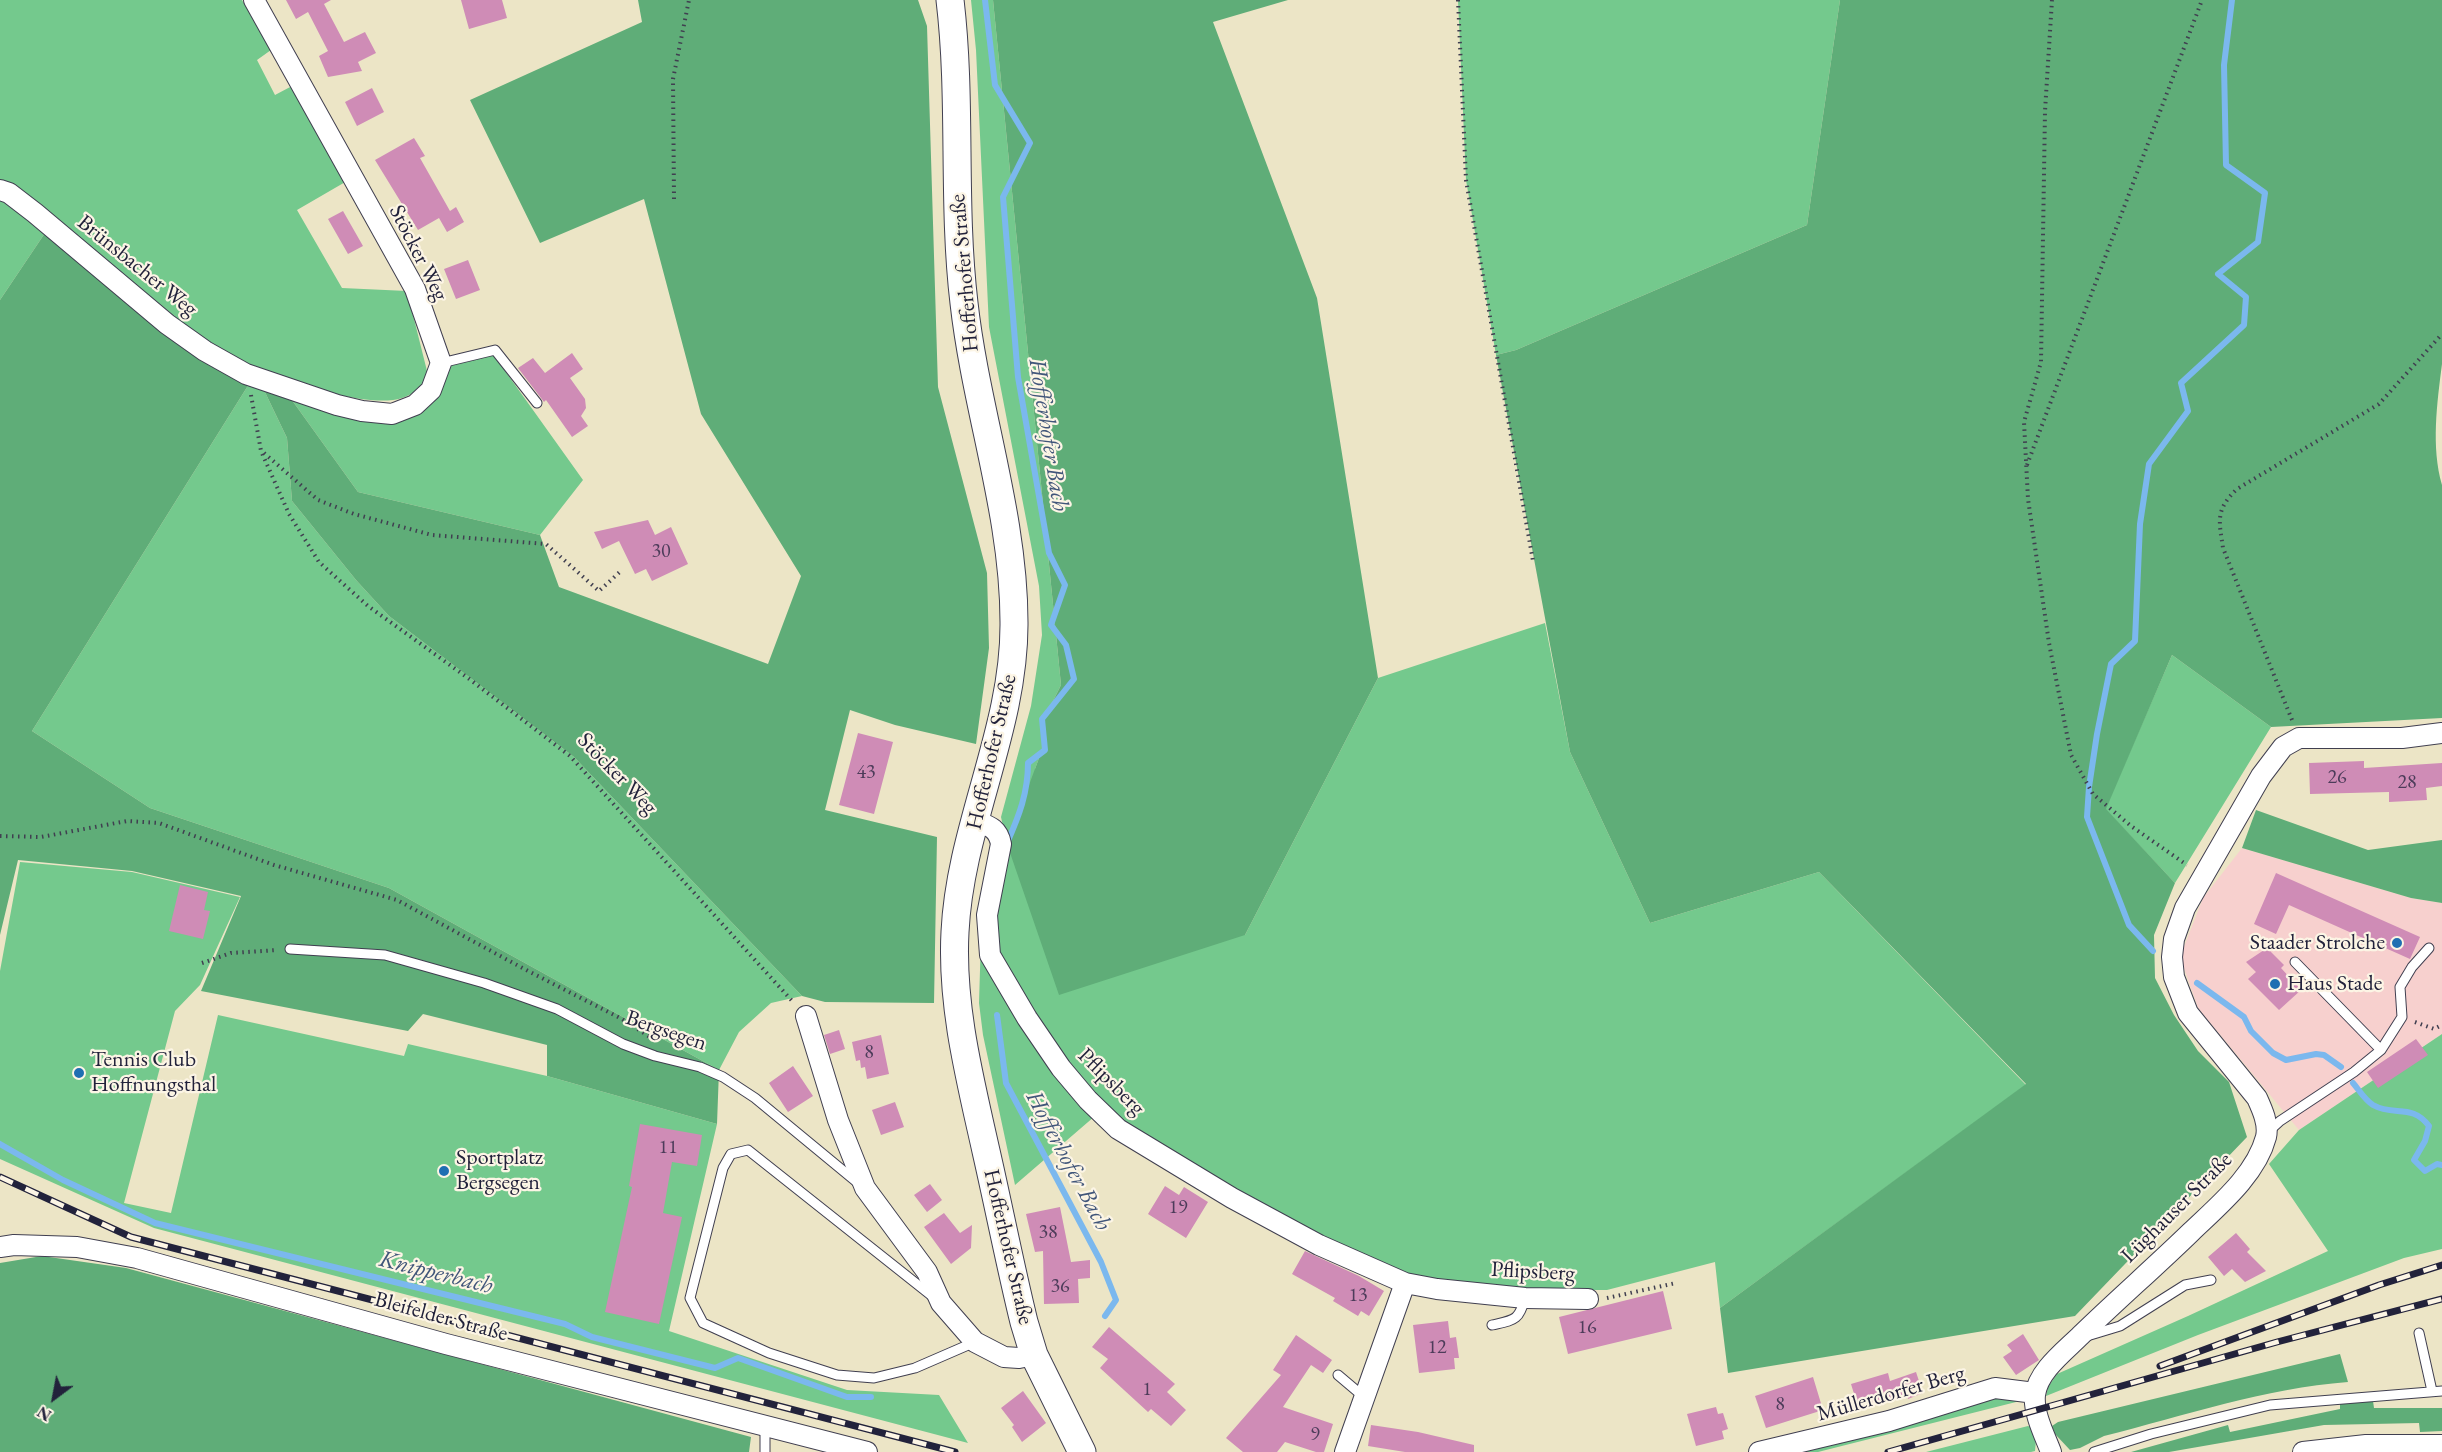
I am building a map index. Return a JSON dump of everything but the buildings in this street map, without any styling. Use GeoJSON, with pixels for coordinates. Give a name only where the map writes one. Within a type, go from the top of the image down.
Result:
{"type":"FeatureCollection","features":[{"type":"Feature","properties":{"kind":"street","name":"Stöcker Weg"},"geometry":{"type":"LineString","coordinates":[[254,0],[415,290],[441,363]]}},
{"type":"Feature","properties":{"kind":"street","name":"Hofferhofer Straße"},"geometry":{"type":"LineString","coordinates":[[950,0],[955,55],[963,297],[979,401],[1005,525],[1014,599],[1012,664],[1007,702],[961,879],[955,932],[956,990],[964,1056],[1015,1287],[1034,1355],[1082,1452]]}},
{"type":"Feature","properties":{"kind":"street","name":"Brünsbacher Weg"},"geometry":{"type":"LineString","coordinates":[[0,190],[9,193],[35,213],[166,324],[205,351],[246,374]]}},
{"type":"Feature","properties":{"kind":"street"},"geometry":{"type":"LineString","coordinates":[[246,374],[337,405],[362,411],[392,414],[415,405],[431,390],[441,363]]}},
{"type":"Feature","properties":{"kind":"street"},"geometry":{"type":"LineString","coordinates":[[2266,1134],[2263,1110],[2257,1098],[2188,1013],[2174,977],[2172,957],[2174,939],[2185,908],[2261,776],[2283,747],[2299,738],[2402,738],[2442,733]]}},
{"type":"Feature","properties":{"kind":"street","name":"Pflipsberg"},"geometry":{"type":"LineString","coordinates":[[976,821],[992,827],[999,835],[1000,844],[987,915],[990,955],[1027,1018],[1061,1068],[1088,1100],[1118,1129],[1232,1198],[1319,1245],[1405,1283],[1437,1289],[1525,1298],[1588,1299]]}},
{"type":"Feature","properties":{"kind":"street"},"geometry":{"type":"LineString","coordinates":[[806,1016],[838,1120],[865,1188]]}},
{"type":"Feature","properties":{"kind":"street","name":"Lüghauser Straße"},"geometry":{"type":"LineString","coordinates":[[2035,1393],[2042,1377],[2053,1362],[2152,1270],[2231,1192],[2251,1169],[2261,1152],[2266,1134]]}},
{"type":"Feature","properties":{"kind":"street","name":"Bergsegen"},"geometry":{"type":"LineString","coordinates":[[865,1188],[927,1272],[941,1303],[975,1342],[1004,1357],[1019,1358],[1034,1355]]}},
{"type":"Feature","properties":{"kind":"street","name":"Bleifelder Straße"},"geometry":{"type":"LineString","coordinates":[[0,1247],[14,1245],[77,1247],[137,1258],[446,1344],[867,1452]]}},
{"type":"Feature","properties":{"kind":"street"},"geometry":{"type":"LineString","coordinates":[[1345,1452],[1405,1283]]}},
{"type":"Feature","properties":{"kind":"street","name":"Müllerdorfer Berg"},"geometry":{"type":"LineString","coordinates":[[1759,1452],[1889,1421],[1995,1388],[2035,1393]]}},
{"type":"Feature","properties":{"kind":"street"},"geometry":{"type":"LineString","coordinates":[[2035,1393],[2042,1429],[2051,1452]]}},
{"type":"Feature","properties":{"kind":"street"},"geometry":{"type":"LineString","coordinates":[[2303,1452],[2366,1445],[2442,1444]]}},
{"type":"Feature","properties":{"kind":"lane"},"geometry":{"type":"LineString","coordinates":[[441,363],[495,350],[537,403]]}},
{"type":"Feature","properties":{"kind":"lane"},"geometry":{"type":"LineString","coordinates":[[2266,1134],[2280,1121],[2381,1050],[2402,1017],[2400,987],[2412,967],[2429,948]]}},
{"type":"Feature","properties":{"kind":"lane","name":"Bergsegen"},"geometry":{"type":"LineString","coordinates":[[290,949],[385,955],[484,983],[557,1009],[623,1044],[655,1056],[700,1067],[723,1077],[755,1098],[865,1188]]}},
{"type":"Feature","properties":{"kind":"lane"},"geometry":{"type":"LineString","coordinates":[[2295,962],[2381,1050]]}},
{"type":"Feature","properties":{"kind":"lane","name":"Bergsegen"},"geometry":{"type":"LineString","coordinates":[[941,1303],[748,1150],[730,1154],[723,1168],[690,1298],[703,1323],[769,1353],[837,1375],[874,1378],[915,1368],[975,1342]]}},
{"type":"Feature","properties":{"kind":"lane"},"geometry":{"type":"LineString","coordinates":[[2076,1340],[2120,1326],[2185,1285],[2211,1280]]}},
{"type":"Feature","properties":{"kind":"lane"},"geometry":{"type":"LineString","coordinates":[[1492,1324],[1514,1320],[1521,1312],[1525,1298]]}},
{"type":"Feature","properties":{"kind":"lane"},"geometry":{"type":"LineString","coordinates":[[2419,1333],[2432,1391]]}},
{"type":"Feature","properties":{"kind":"lane"},"geometry":{"type":"LineString","coordinates":[[1338,1375],[1364,1398]]}},
{"type":"Feature","properties":{"kind":"lane"},"geometry":{"type":"LineString","coordinates":[[2094,1452],[2151,1434],[2270,1406],[2442,1391]]}},
{"type":"Feature","properties":{"kind":"lane"},"geometry":{"type":"LineString","coordinates":[[765,1425],[765,1452]]}},
{"type":"Feature","properties":{"kind":"path"},"geometry":{"type":"LineString","coordinates":[[674,199],[674,79],[689,0]]}},
{"type":"Feature","properties":{"kind":"path"},"geometry":{"type":"LineString","coordinates":[[1458,0],[1466,180],[1533,561]]}},
{"type":"Feature","properties":{"kind":"path"},"geometry":{"type":"LineString","coordinates":[[2052,0],[2045,111],[2041,362],[2024,422],[2028,499],[2049,643],[2071,755],[2093,794],[2131,826],[2202,876]]}},
{"type":"Feature","properties":{"kind":"path"},"geometry":{"type":"LineString","coordinates":[[2026,467],[2202,0]]}},
{"type":"Feature","properties":{"kind":"path"},"geometry":{"type":"LineString","coordinates":[[2299,738],[2223,548],[2219,523],[2223,502],[2237,489],[2379,404],[2442,334]]}},
{"type":"Feature","properties":{"kind":"path","name":"Stöcker Weg"},"geometry":{"type":"LineString","coordinates":[[246,374],[258,422],[261,451],[289,514],[319,562],[368,606],[468,678],[570,756],[806,1016]]}},
{"type":"Feature","properties":{"kind":"path"},"geometry":{"type":"LineString","coordinates":[[261,451],[318,500],[354,514],[432,535],[546,544],[599,591],[622,570]]}},
{"type":"Feature","properties":{"kind":"path"},"geometry":{"type":"LineString","coordinates":[[0,836],[41,837],[127,821],[159,823],[274,865],[397,900],[622,1019],[651,1037]]}},
{"type":"Feature","properties":{"kind":"path"},"geometry":{"type":"LineString","coordinates":[[202,963],[231,953],[290,949]]}},
{"type":"Feature","properties":{"kind":"path"},"geometry":{"type":"LineString","coordinates":[[2402,1017],[2434,1029],[2442,1025]]}},
{"type":"Feature","properties":{"kind":"path"},"geometry":{"type":"LineString","coordinates":[[1588,1299],[1616,1298],[1676,1283]]}},
{"type":"Feature","properties":{"kind":"shaded area"},"geometry":{"type":"Polygon","coordinates":[[[2242,848],[2411,898],[2442,903],[2442,1034],[2299,1130],[2198,1008],[2180,957],[2203,898],[2242,848]]]}},
{"type":"Feature","properties":{"kind":"green space"},"geometry":{"type":"Polygon","coordinates":[[[0,0],[242,0],[271,50],[257,60],[275,95],[292,86],[347,181],[297,210],[342,288],[407,291],[428,375],[420,386],[402,398],[384,401],[362,399],[283,379],[237,360],[207,343],[170,316],[0,183],[0,0]]]}},
{"type":"Feature","properties":{"kind":"green space"},"geometry":{"type":"Polygon","coordinates":[[[638,0],[918,0],[927,26],[938,387],[987,573],[989,648],[976,744],[895,725],[850,710],[825,810],[937,837],[934,1003],[825,1002],[802,996],[574,757],[389,616],[356,580],[292,501],[287,438],[263,388],[289,396],[358,492],[540,535],[559,587],[768,664],[801,576],[701,414],[644,199],[540,243],[470,100],[642,22],[638,0]]]}},
{"type":"Feature","properties":{"kind":"green space"},"geometry":{"type":"Polygon","coordinates":[[[971,0],[993,0],[1061,685],[1045,717],[1045,742],[1035,769],[1245,935],[1378,678],[1545,623],[1570,752],[1650,923],[1819,872],[2026,1085],[1720,1308],[1715,1262],[1607,1290],[1497,1287],[1412,1278],[1362,1261],[1151,1143],[1091,1097],[997,956],[994,921],[1007,844],[1001,817],[1031,706],[1042,635],[1039,586],[989,327],[976,50],[971,0]]]}},
{"type":"Feature","properties":{"kind":"green space"},"geometry":{"type":"Polygon","coordinates":[[[993,0],[1288,0],[1213,22],[1317,298],[1378,678],[1245,935],[1059,995],[1007,844],[1045,742],[1045,717],[1061,685],[993,0]]]}},
{"type":"Feature","properties":{"kind":"green space"},"geometry":{"type":"Polygon","coordinates":[[[1458,0],[1840,0],[1807,225],[1516,350],[1496,355],[1466,180],[1458,0]]]}},
{"type":"Feature","properties":{"kind":"green space"},"geometry":{"type":"Polygon","coordinates":[[[1840,0],[2442,0],[2442,364],[2436,440],[2442,485],[2442,718],[2271,727],[2172,655],[2106,809],[2175,883],[2154,935],[2155,978],[2174,1015],[2198,1051],[2229,1082],[2247,1137],[2075,1316],[1728,1373],[1720,1308],[2026,1084],[1819,872],[1650,923],[1570,752],[1496,355],[1516,350],[1807,225],[1840,0]]]}},
{"type":"Feature","properties":{"kind":"green space"},"geometry":{"type":"Polygon","coordinates":[[[0,196],[47,230],[0,300],[0,196]]]}},
{"type":"Feature","properties":{"kind":"green space"},"geometry":{"type":"Polygon","coordinates":[[[47,230],[249,384],[32,731],[150,808],[389,888],[719,1070],[717,1124],[547,1076],[547,1045],[423,1014],[408,1031],[201,991],[241,896],[132,871],[18,860],[0,935],[0,300],[47,230]]]}},
{"type":"Feature","properties":{"kind":"green space"},"geometry":{"type":"Polygon","coordinates":[[[493,354],[583,480],[540,535],[358,492],[289,396],[409,417],[445,367],[493,354]]]}},
{"type":"Feature","properties":{"kind":"green space"},"geometry":{"type":"Polygon","coordinates":[[[249,384],[263,388],[287,438],[292,501],[356,580],[389,616],[574,757],[802,996],[771,1003],[739,1032],[719,1070],[389,888],[150,808],[32,731],[249,384]]]}},
{"type":"Feature","properties":{"kind":"green space"},"geometry":{"type":"Polygon","coordinates":[[[2172,655],[2271,727],[2175,883],[2105,809],[2172,655]]]}},
{"type":"Feature","properties":{"kind":"green space"},"geometry":{"type":"Polygon","coordinates":[[[2256,810],[2368,850],[2442,840],[2442,903],[2411,898],[2242,848],[2256,810]]]}},
{"type":"Feature","properties":{"kind":"green space"},"geometry":{"type":"Polygon","coordinates":[[[20,862],[132,872],[240,897],[200,985],[175,1011],[124,1203],[171,1213],[218,1015],[404,1056],[408,1044],[547,1076],[717,1124],[669,1331],[847,1390],[939,1395],[968,1443],[154,1228],[0,1159],[0,971],[20,862]]]}},
{"type":"Feature","properties":{"kind":"green space"},"geometry":{"type":"Polygon","coordinates":[[[981,937],[1095,1116],[1015,1185],[983,1035],[979,1003],[981,937]]]}},
{"type":"Feature","properties":{"kind":"green space"},"geometry":{"type":"Polygon","coordinates":[[[2442,1034],[2442,1249],[2404,1258],[2198,1335],[2046,1396],[2048,1387],[2057,1374],[2328,1251],[2269,1164],[2299,1130],[2442,1034]]]}},
{"type":"Feature","properties":{"kind":"green space"},"geometry":{"type":"Polygon","coordinates":[[[42,1256],[126,1268],[751,1437],[749,1452],[0,1452],[0,1263],[42,1256]]]}},
{"type":"Feature","properties":{"kind":"green space"},"geometry":{"type":"Polygon","coordinates":[[[2340,1354],[2348,1382],[2255,1396],[2104,1436],[2080,1448],[2070,1450],[2055,1434],[2052,1426],[2058,1422],[2340,1354]]]}},
{"type":"Feature","properties":{"kind":"green space"},"geometry":{"type":"Polygon","coordinates":[[[2022,1391],[2020,1401],[1818,1452],[1781,1452],[2022,1391]]]}},
{"type":"Feature","properties":{"kind":"green space"},"geometry":{"type":"Polygon","coordinates":[[[2373,1401],[2374,1408],[2442,1408],[2442,1431],[2420,1432],[2419,1423],[2324,1425],[2169,1452],[2131,1452],[2228,1425],[2230,1432],[2340,1409],[2340,1402],[2373,1401]]]}},
{"type":"Feature","properties":{"kind":"green space"},"geometry":{"type":"Polygon","coordinates":[[[2028,1426],[2037,1429],[2035,1451],[1926,1452],[2028,1426]]]}},
{"type":"Feature","properties":{"kind":"waterway","name":"Hofferhofer Bach"},"geometry":{"type":"LineString","coordinates":[[985,0],[995,85],[1030,143],[1003,197],[1018,377],[1049,553],[1065,585],[1051,625],[1066,645],[1074,679],[1042,719],[1045,750],[1028,763],[1022,804],[1007,843]]}},
{"type":"Feature","properties":{"kind":"waterway"},"geometry":{"type":"LineString","coordinates":[[2153,951],[2129,925],[2087,817],[2089,787],[2111,664],[2135,641],[2140,524],[2149,464],[2188,411],[2181,383],[2244,325],[2246,297],[2218,274],[2258,242],[2265,193],[2226,165],[2224,65],[2232,0]]}},
{"type":"Feature","properties":{"kind":"waterway"},"geometry":{"type":"LineString","coordinates":[[2197,983],[2244,1017],[2251,1031],[2273,1053],[2286,1060],[2316,1054],[2324,1055],[2341,1067]]}},
{"type":"Feature","properties":{"kind":"waterway","name":"Hofferhofer Bach"},"geometry":{"type":"LineString","coordinates":[[997,1015],[1006,1083],[1101,1262],[1116,1300],[1105,1316]]}},
{"type":"Feature","properties":{"kind":"waterway"},"geometry":{"type":"LineString","coordinates":[[2353,1083],[2373,1105],[2388,1110],[2409,1112],[2423,1119],[2429,1126],[2425,1141],[2414,1160],[2425,1171],[2437,1164],[2442,1165]]}},
{"type":"Feature","properties":{"kind":"waterway","name":"Knipperbach"},"geometry":{"type":"LineString","coordinates":[[0,1144],[63,1180],[155,1223],[565,1324],[592,1337],[715,1368],[738,1358],[847,1397],[871,1397]]}},
{"type":"Feature","properties":{"kind":"railway"},"geometry":{"type":"LineString","coordinates":[[0,1177],[131,1237],[955,1452]]}},
{"type":"Feature","properties":{"kind":"railway"},"geometry":{"type":"LineString","coordinates":[[2160,1366],[2379,1285],[2442,1265]]}},
{"type":"Feature","properties":{"kind":"railway"},"geometry":{"type":"LineString","coordinates":[[1888,1452],[2277,1342],[2442,1299]]}},
{"type":"Feature","properties":{"kind":"place","name":"Staader Strolche"},"geometry":{"type":"Point","coordinates":[2397,943]}},
{"type":"Feature","properties":{"kind":"place","name":"Haus Stade"},"geometry":{"type":"Point","coordinates":[2275,984]}},
{"type":"Feature","properties":{"kind":"place","name":"Tennis Club Hoffnungsthal"},"geometry":{"type":"Point","coordinates":[79,1073]}},
{"type":"Feature","properties":{"kind":"place","name":"Sportplatz Bergsegen"},"geometry":{"type":"Point","coordinates":[444,1171]}}]}
